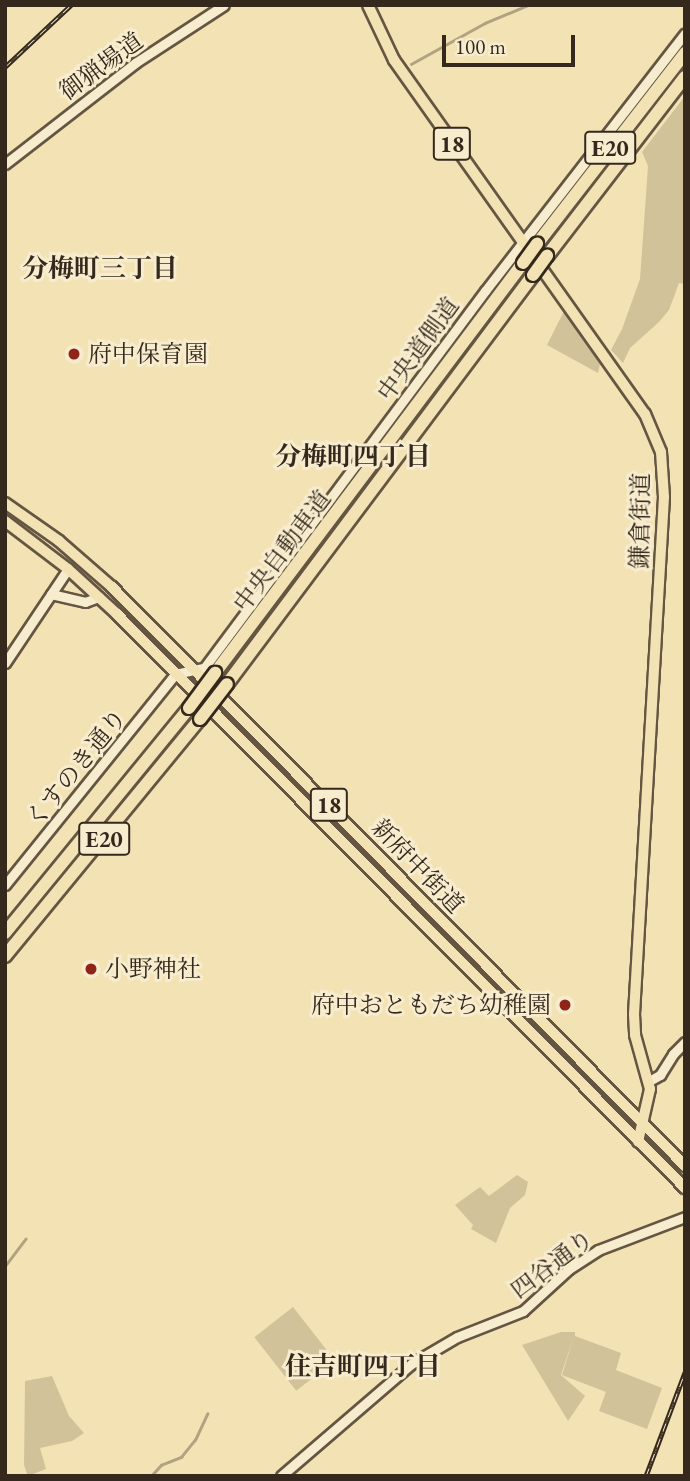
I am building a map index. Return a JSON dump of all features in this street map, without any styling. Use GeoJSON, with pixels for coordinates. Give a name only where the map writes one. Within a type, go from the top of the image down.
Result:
{"type":"FeatureCollection","features":[{"type":"Feature","properties":{"kind":"highway","name":"中央自動車道"},"geometry":{"type":"LineString","coordinates":[[5,933],[195,699],[523,263],[685,54]]}},
{"type":"Feature","properties":{"kind":"highway","name":"中央自動車道"},"geometry":{"type":"LineString","coordinates":[[5,956],[200,719],[685,77]]}},
{"type":"Feature","properties":{"kind":"main road","name":"鎌倉街道"},"geometry":{"type":"LineString","coordinates":[[371,8],[394,60],[645,414],[657,440],[664,472],[634,1014],[635,1035],[649,1081],[650,1095],[638,1142]]}},
{"type":"Feature","properties":{"kind":"main road","name":"新府中街道"},"geometry":{"type":"LineString","coordinates":[[5,503],[83,560],[641,1122]]}},
{"type":"Feature","properties":{"kind":"main road","name":"新府中街道"},"geometry":{"type":"LineString","coordinates":[[5,522],[68,569],[99,597],[638,1142]]}},
{"type":"Feature","properties":{"kind":"main road","name":"18"},"geometry":{"type":"LineString","coordinates":[[641,1122],[685,1166]]}},
{"type":"Feature","properties":{"kind":"main road","name":"18"},"geometry":{"type":"LineString","coordinates":[[638,1142],[685,1188]]}},
{"type":"Feature","properties":{"kind":"street","name":"御猟場道"},"geometry":{"type":"LineString","coordinates":[[5,164],[135,63],[224,5]]}},
{"type":"Feature","properties":{"kind":"street","name":"中央道側道"},"geometry":{"type":"LineString","coordinates":[[195,671],[204,668],[218,650],[523,242],[685,33]]}},
{"type":"Feature","properties":{"kind":"street"},"geometry":{"type":"LineString","coordinates":[[5,663],[68,569]]}},
{"type":"Feature","properties":{"kind":"street"},"geometry":{"type":"LineString","coordinates":[[51,594],[85,602],[99,597]]}},
{"type":"Feature","properties":{"kind":"street"},"geometry":{"type":"LineString","coordinates":[[175,674],[195,671]]}},
{"type":"Feature","properties":{"kind":"street","name":"くすのき通り"},"geometry":{"type":"LineString","coordinates":[[5,885],[175,674]]}},
{"type":"Feature","properties":{"kind":"street"},"geometry":{"type":"LineString","coordinates":[[649,1081],[660,1075],[673,1054],[685,1042]]}},
{"type":"Feature","properties":{"kind":"street","name":"四谷通り"},"geometry":{"type":"LineString","coordinates":[[281,1476],[411,1364],[457,1338],[523,1311],[569,1269],[597,1250],[685,1217]]}},
{"type":"Feature","properties":{"kind":"shaded area"},"geometry":{"type":"Polygon","coordinates":[[[685,96],[685,284],[679,283],[669,310],[630,348],[623,363],[611,350],[622,329],[640,279],[648,166],[642,152],[685,96]]]}},
{"type":"Feature","properties":{"kind":"shaded area"},"geometry":{"type":"Polygon","coordinates":[[[564,311],[600,364],[598,373],[547,345],[564,311]]]}},
{"type":"Feature","properties":{"kind":"shaded area"},"geometry":{"type":"Polygon","coordinates":[[[517,1175],[528,1182],[525,1195],[510,1208],[496,1243],[471,1229],[473,1225],[455,1205],[480,1187],[489,1196],[517,1175]]]}},
{"type":"Feature","properties":{"kind":"shaded area"},"geometry":{"type":"Polygon","coordinates":[[[293,1307],[335,1361],[296,1391],[254,1337],[293,1307]]]}},
{"type":"Feature","properties":{"kind":"shaded area"},"geometry":{"type":"Polygon","coordinates":[[[561,1332],[575,1332],[575,1336],[621,1353],[616,1370],[662,1388],[647,1429],[599,1411],[606,1392],[562,1375],[574,1336],[561,1375],[585,1396],[568,1421],[522,1345],[561,1332]]]}},
{"type":"Feature","properties":{"kind":"shaded area"},"geometry":{"type":"Polygon","coordinates":[[[52,1376],[69,1416],[84,1433],[72,1441],[40,1448],[46,1469],[28,1476],[24,1465],[25,1381],[52,1376]]]}},
{"type":"Feature","properties":{"kind":"waterway"},"geometry":{"type":"LineString","coordinates":[[411,64],[485,23],[528,5]]}},
{"type":"Feature","properties":{"kind":"waterway"},"geometry":{"type":"LineString","coordinates":[[5,1266],[25,1239]]}},
{"type":"Feature","properties":{"kind":"waterway"},"geometry":{"type":"LineString","coordinates":[[151,1476],[161,1465],[181,1457],[195,1440],[207,1414]]}},
{"type":"Feature","properties":{"kind":"railway"},"geometry":{"type":"LineString","coordinates":[[5,67],[71,5]]}},
{"type":"Feature","properties":{"kind":"railway"},"geometry":{"type":"LineString","coordinates":[[646,1476],[685,1372]]}},
{"type":"Feature","properties":{"kind":"place","name":"府中保育園"},"geometry":{"type":"Point","coordinates":[74,354]}},
{"type":"Feature","properties":{"kind":"place","name":"小野神社"},"geometry":{"type":"Point","coordinates":[91,969]}},
{"type":"Feature","properties":{"kind":"place","name":"府中おともだち幼稚園"},"geometry":{"type":"Point","coordinates":[565,1005]}},
{"type":"Feature","properties":{"kind":"district","name":"分梅町三丁目"},"geometry":{"type":"Point","coordinates":[100,269]}},
{"type":"Feature","properties":{"kind":"district","name":"分梅町四丁目"},"geometry":{"type":"Point","coordinates":[353,457]}},
{"type":"Feature","properties":{"kind":"district","name":"住吉町四丁目"},"geometry":{"type":"Point","coordinates":[363,1367]}}]}
